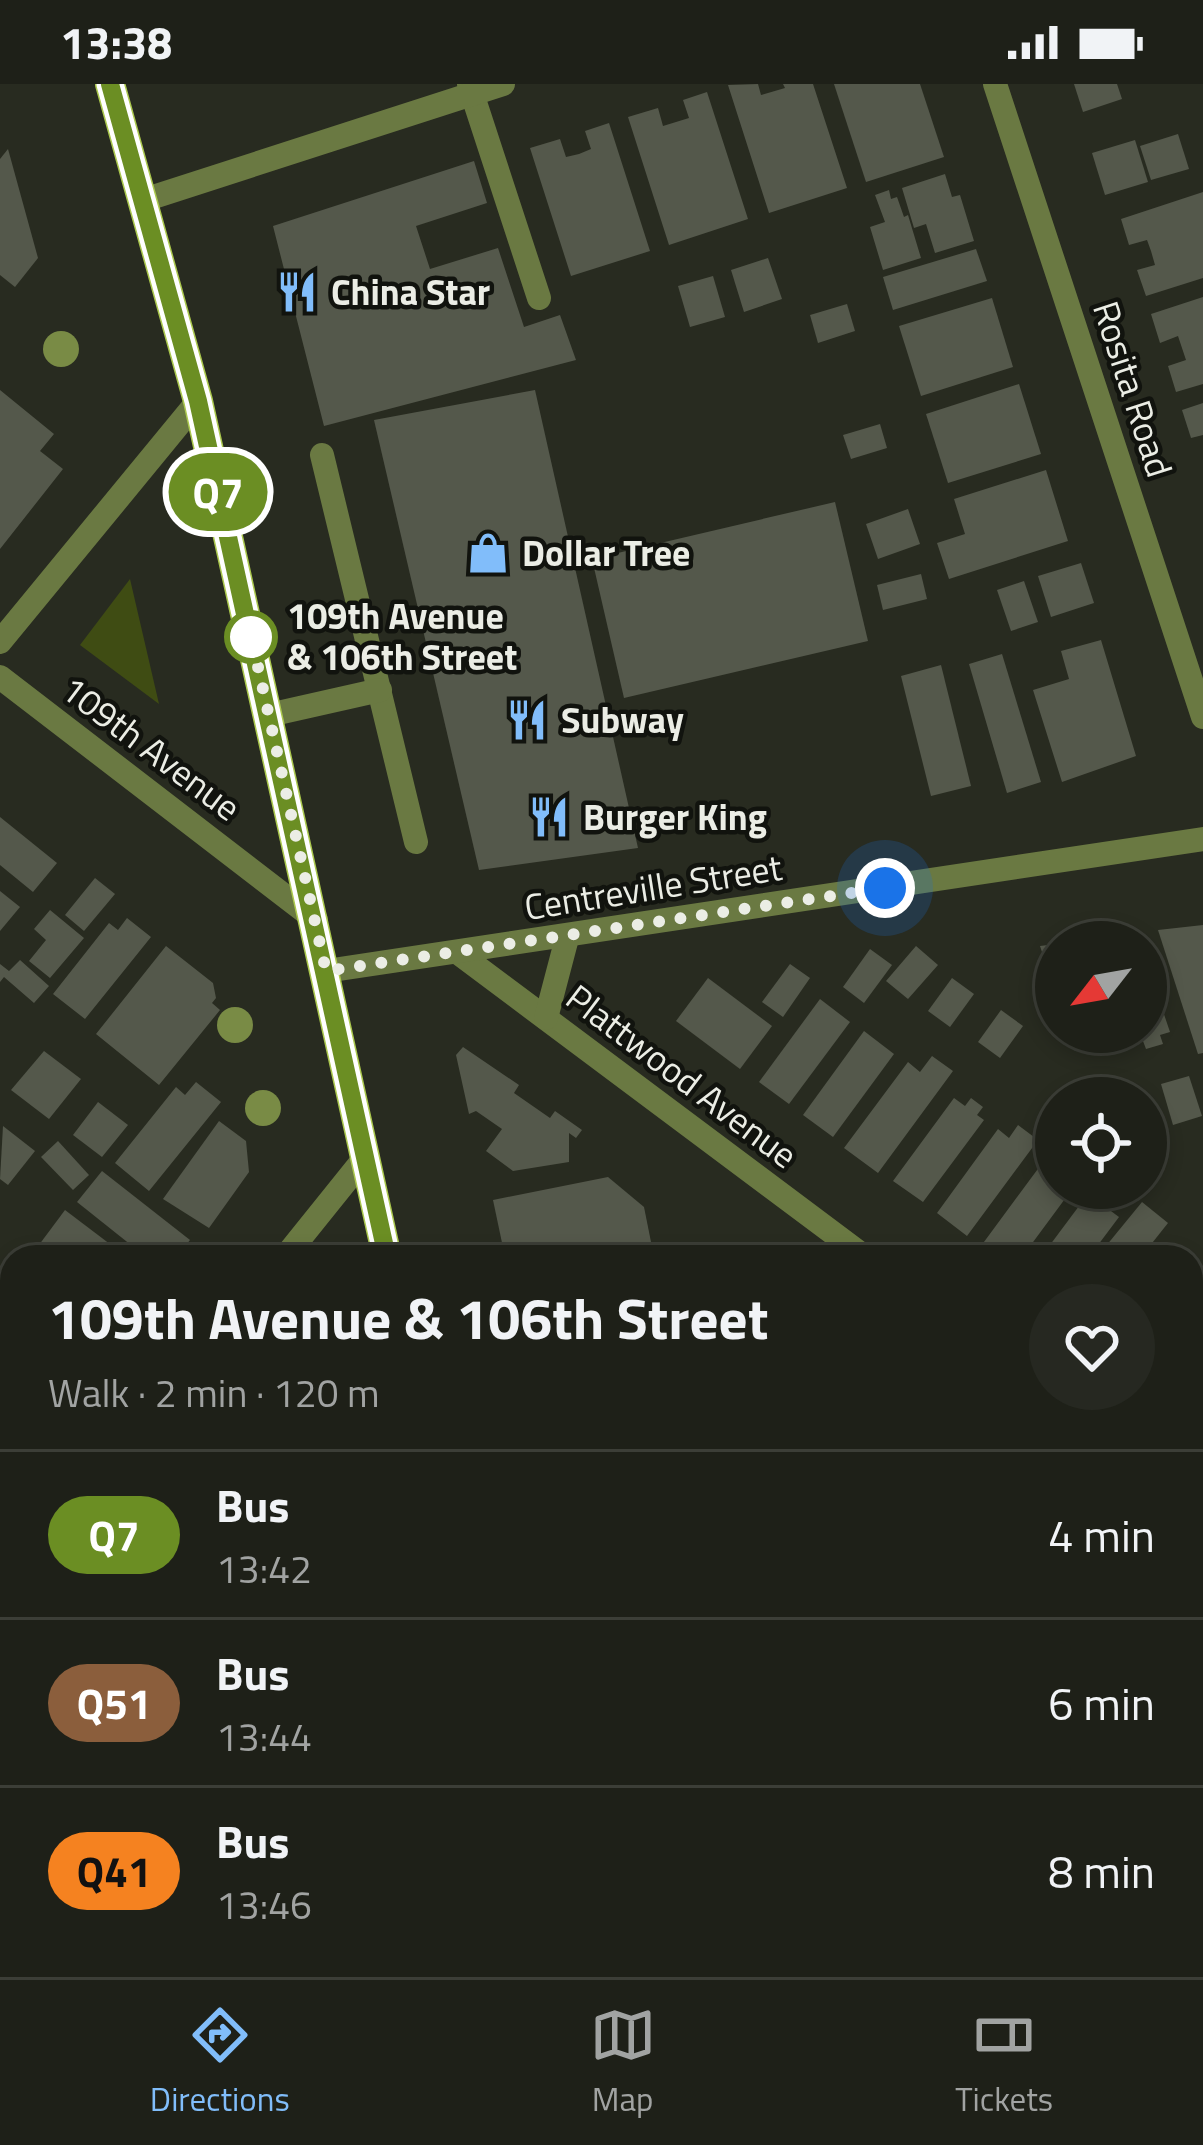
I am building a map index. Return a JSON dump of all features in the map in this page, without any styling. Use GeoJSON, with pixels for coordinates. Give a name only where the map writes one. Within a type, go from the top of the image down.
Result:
{"type":"FeatureCollection","features":[{"type":"Feature","properties":{"kind":"main road"},"geometry":{"type":"LineString","coordinates":[[110,84],[198,401],[385,1245]]}},
{"type":"Feature","properties":{"kind":"street"},"geometry":{"type":"LineString","coordinates":[[144,200],[470,89],[502,84]]}},
{"type":"Feature","properties":{"kind":"street","name":"Rosita Road"},"geometry":{"type":"LineString","coordinates":[[995,84],[1203,717]]}},
{"type":"Feature","properties":{"kind":"street"},"geometry":{"type":"LineString","coordinates":[[470,89],[539,298]]}},
{"type":"Feature","properties":{"kind":"street"},"geometry":{"type":"LineString","coordinates":[[0,642],[198,401]]}},
{"type":"Feature","properties":{"kind":"street"},"geometry":{"type":"LineString","coordinates":[[322,455],[416,842]]}},
{"type":"Feature","properties":{"kind":"street","name":"109th Avenue"},"geometry":{"type":"LineString","coordinates":[[0,677],[316,920]]}},
{"type":"Feature","properties":{"kind":"street"},"geometry":{"type":"LineString","coordinates":[[269,716],[380,690]]}},
{"type":"Feature","properties":{"kind":"street","name":"Centreville Street"},"geometry":{"type":"LineString","coordinates":[[326,971],[1203,838]]}},
{"type":"Feature","properties":{"kind":"street"},"geometry":{"type":"LineString","coordinates":[[546,1018],[567,938]]}},
{"type":"Feature","properties":{"kind":"street","name":"Plattwood Avenue"},"geometry":{"type":"LineString","coordinates":[[457,952],[849,1245]]}},
{"type":"Feature","properties":{"kind":"street"},"geometry":{"type":"LineString","coordinates":[[295,1245],[367,1155]]}},
{"type":"Feature","properties":{"kind":"green space"},"geometry":{"type":"Polygon","coordinates":[[[130,579],[159,704],[80,645],[130,579]]]}},
{"type":"Feature","properties":{"kind":"building"},"geometry":{"type":"Polygon","coordinates":[[[758,84],[761,95],[785,88],[783,84],[813,84],[847,188],[769,213],[728,85],[758,84]]]}},
{"type":"Feature","properties":{"kind":"building"},"geometry":{"type":"Polygon","coordinates":[[[834,84],[920,84],[944,157],[866,182],[834,84]]]}},
{"type":"Feature","properties":{"kind":"building"},"geometry":{"type":"Polygon","coordinates":[[[1074,84],[1117,84],[1122,99],[1083,112],[1074,84]]]}},
{"type":"Feature","properties":{"kind":"building"},"geometry":{"type":"Polygon","coordinates":[[[707,92],[748,219],[669,245],[628,117],[658,108],[663,126],[689,118],[683,100],[707,92]]]}},
{"type":"Feature","properties":{"kind":"building"},"geometry":{"type":"Polygon","coordinates":[[[609,123],[650,251],[571,276],[530,148],[560,139],[566,157],[579,154],[591,149],[585,131],[609,123]]]}},
{"type":"Feature","properties":{"kind":"building"},"geometry":{"type":"Polygon","coordinates":[[[1178,134],[1189,169],[1151,180],[1140,146],[1178,134]]]}},
{"type":"Feature","properties":{"kind":"building"},"geometry":{"type":"Polygon","coordinates":[[[1135,140],[1148,182],[1105,195],[1092,153],[1135,140]]]}},
{"type":"Feature","properties":{"kind":"building"},"geometry":{"type":"Polygon","coordinates":[[[8,149],[38,258],[15,287],[0,275],[0,159],[8,149]]]}},
{"type":"Feature","properties":{"kind":"building"},"geometry":{"type":"Polygon","coordinates":[[[474,161],[487,203],[416,226],[430,269],[498,248],[524,327],[560,315],[576,360],[324,426],[273,226],[474,161]]]}},
{"type":"Feature","properties":{"kind":"building"},"geometry":{"type":"Polygon","coordinates":[[[945,174],[952,197],[960,195],[974,241],[935,253],[926,224],[914,228],[902,188],[945,174]]]}},
{"type":"Feature","properties":{"kind":"building"},"geometry":{"type":"Polygon","coordinates":[[[889,190],[904,217],[908,215],[921,258],[883,270],[870,227],[885,222],[875,195],[889,190]]]}},
{"type":"Feature","properties":{"kind":"building"},"geometry":{"type":"Polygon","coordinates":[[[1203,192],[1203,278],[1146,296],[1137,270],[1155,265],[1151,251],[1147,240],[1129,245],[1121,219],[1203,192]]]}},
{"type":"Feature","properties":{"kind":"building"},"geometry":{"type":"Polygon","coordinates":[[[976,249],[987,281],[893,310],[883,277],[976,249]]]}},
{"type":"Feature","properties":{"kind":"building"},"geometry":{"type":"Polygon","coordinates":[[[768,258],[782,299],[744,312],[731,270],[768,258]]]}},
{"type":"Feature","properties":{"kind":"building"},"geometry":{"type":"Polygon","coordinates":[[[713,276],[725,317],[690,327],[678,286],[713,276]]]}},
{"type":"Feature","properties":{"kind":"building"},"geometry":{"type":"Polygon","coordinates":[[[1203,297],[1203,384],[1176,392],[1168,366],[1186,360],[1178,336],[1160,343],[1151,314],[1203,297]]]}},
{"type":"Feature","properties":{"kind":"building"},"geometry":{"type":"Polygon","coordinates":[[[992,298],[1013,367],[921,396],[899,326],[992,298]]]}},
{"type":"Feature","properties":{"kind":"building"},"geometry":{"type":"Polygon","coordinates":[[[847,304],[855,331],[818,343],[810,315],[847,304]]]}},
{"type":"Feature","properties":{"kind":"building"},"geometry":{"type":"Polygon","coordinates":[[[1019,384],[1041,454],[948,483],[926,414],[1019,384]]]}},
{"type":"Feature","properties":{"kind":"building"},"geometry":{"type":"Polygon","coordinates":[[[0,390],[54,434],[40,451],[63,469],[0,549],[0,390]]]}},
{"type":"Feature","properties":{"kind":"building","name":"Dollar Tree"},"geometry":{"type":"Polygon","coordinates":[[[535,390],[638,848],[479,870],[374,420],[535,390]]]}},
{"type":"Feature","properties":{"kind":"building"},"geometry":{"type":"Polygon","coordinates":[[[1203,403],[1203,435],[1191,438],[1182,410],[1203,403]]]}},
{"type":"Feature","properties":{"kind":"building"},"geometry":{"type":"Polygon","coordinates":[[[880,424],[887,448],[851,459],[843,435],[880,424]]]}},
{"type":"Feature","properties":{"kind":"building"},"geometry":{"type":"Polygon","coordinates":[[[1046,470],[1068,541],[949,579],[937,543],[965,534],[954,499],[1046,470]]]}},
{"type":"Feature","properties":{"kind":"building"},"geometry":{"type":"Polygon","coordinates":[[[835,502],[868,641],[624,698],[592,559],[835,502]]]}},
{"type":"Feature","properties":{"kind":"building"},"geometry":{"type":"Polygon","coordinates":[[[908,509],[920,544],[878,559],[866,524],[908,509]]]}},
{"type":"Feature","properties":{"kind":"building"},"geometry":{"type":"Polygon","coordinates":[[[1081,563],[1094,603],[1051,617],[1038,576],[1081,563]]]}},
{"type":"Feature","properties":{"kind":"building"},"geometry":{"type":"Polygon","coordinates":[[[921,574],[927,599],[883,610],[877,585],[921,574]]]}},
{"type":"Feature","properties":{"kind":"building"},"geometry":{"type":"Polygon","coordinates":[[[1024,581],[1038,622],[1011,631],[997,590],[1024,581]]]}},
{"type":"Feature","properties":{"kind":"building"},"geometry":{"type":"Polygon","coordinates":[[[1101,640],[1136,756],[1062,782],[1033,690],[1069,679],[1061,651],[1101,640]]]}},
{"type":"Feature","properties":{"kind":"building"},"geometry":{"type":"Polygon","coordinates":[[[1002,654],[1041,782],[1007,793],[969,664],[1002,654]]]}},
{"type":"Feature","properties":{"kind":"building"},"geometry":{"type":"Polygon","coordinates":[[[941,665],[971,786],[931,796],[901,676],[941,665]]]}},
{"type":"Feature","properties":{"kind":"building"},"geometry":{"type":"Polygon","coordinates":[[[0,817],[57,863],[33,892],[0,865],[0,817]]]}},
{"type":"Feature","properties":{"kind":"building"},"geometry":{"type":"Polygon","coordinates":[[[95,878],[115,894],[84,931],[65,915],[95,878]]]}},
{"type":"Feature","properties":{"kind":"building"},"geometry":{"type":"Polygon","coordinates":[[[0,891],[20,907],[0,931],[0,891]]]}},
{"type":"Feature","properties":{"kind":"building"},"geometry":{"type":"Polygon","coordinates":[[[50,910],[84,938],[50,978],[29,961],[46,940],[34,929],[50,910]]]}},
{"type":"Feature","properties":{"kind":"building"},"geometry":{"type":"Polygon","coordinates":[[[127,918],[151,937],[85,1019],[53,994],[109,923],[118,930],[127,918]]]}},
{"type":"Feature","properties":{"kind":"building"},"geometry":{"type":"Polygon","coordinates":[[[1203,925],[1203,1053],[1198,1054],[1167,958],[1167,929],[1203,925]]]}},
{"type":"Feature","properties":{"kind":"building"},"geometry":{"type":"Polygon","coordinates":[[[166,946],[213,983],[216,998],[212,1003],[220,1010],[159,1085],[96,1034],[166,946]]]}},
{"type":"Feature","properties":{"kind":"building"},"geometry":{"type":"Polygon","coordinates":[[[916,946],[938,965],[908,999],[886,981],[916,946]]]}},
{"type":"Feature","properties":{"kind":"building"},"geometry":{"type":"Polygon","coordinates":[[[870,949],[892,965],[864,1003],[843,987],[870,949]]]}},
{"type":"Feature","properties":{"kind":"building"},"geometry":{"type":"Polygon","coordinates":[[[20,960],[49,986],[34,1003],[4,977],[0,982],[0,964],[9,971],[20,960]]]}},
{"type":"Feature","properties":{"kind":"building"},"geometry":{"type":"Polygon","coordinates":[[[790,964],[810,978],[783,1017],[762,1002],[790,964]]]}},
{"type":"Feature","properties":{"kind":"building"},"geometry":{"type":"Polygon","coordinates":[[[708,978],[772,1026],[740,1069],[676,1021],[708,978]]]}},
{"type":"Feature","properties":{"kind":"building"},"geometry":{"type":"Polygon","coordinates":[[[952,978],[974,994],[950,1027],[928,1011],[952,978]]]}},
{"type":"Feature","properties":{"kind":"building"},"geometry":{"type":"Polygon","coordinates":[[[820,999],[850,1022],[789,1104],[759,1082],[820,999]]]}},
{"type":"Feature","properties":{"kind":"building"},"geometry":{"type":"Polygon","coordinates":[[[1001,1010],[1023,1026],[1000,1058],[978,1042],[1001,1010]]]}},
{"type":"Feature","properties":{"kind":"building"},"geometry":{"type":"Polygon","coordinates":[[[864,1031],[894,1054],[833,1137],[803,1115],[864,1031]]]}},
{"type":"Feature","properties":{"kind":"building"},"geometry":{"type":"Polygon","coordinates":[[[463,1047],[519,1085],[514,1093],[550,1118],[555,1111],[582,1130],[576,1138],[569,1133],[569,1162],[513,1171],[486,1151],[502,1129],[476,1111],[469,1114],[456,1055],[463,1047]]]}},
{"type":"Feature","properties":{"kind":"building"},"geometry":{"type":"Polygon","coordinates":[[[44,1051],[81,1079],[49,1119],[11,1090],[44,1051]]]}},
{"type":"Feature","properties":{"kind":"building"},"geometry":{"type":"Polygon","coordinates":[[[932,1056],[953,1071],[878,1173],[844,1148],[908,1062],[920,1072],[932,1056]]]}},
{"type":"Feature","properties":{"kind":"building"},"geometry":{"type":"Polygon","coordinates":[[[1189,1076],[1202,1116],[1173,1125],[1167,1082],[1189,1076]]]}},
{"type":"Feature","properties":{"kind":"building"},"geometry":{"type":"Polygon","coordinates":[[[196,1082],[221,1102],[149,1191],[115,1163],[176,1087],[185,1095],[196,1082]]]}},
{"type":"Feature","properties":{"kind":"building"},"geometry":{"type":"Polygon","coordinates":[[[954,1098],[965,1106],[971,1098],[983,1107],[977,1115],[984,1120],[923,1202],[893,1181],[954,1098]]]}},
{"type":"Feature","properties":{"kind":"building"},"geometry":{"type":"Polygon","coordinates":[[[98,1102],[128,1125],[102,1157],[73,1135],[98,1102]]]}},
{"type":"Feature","properties":{"kind":"building"},"geometry":{"type":"Polygon","coordinates":[[[219,1121],[246,1141],[249,1172],[209,1228],[163,1199],[219,1121]]]}},
{"type":"Feature","properties":{"kind":"building"},"geometry":{"type":"Polygon","coordinates":[[[1018,1125],[1035,1138],[1035,1144],[967,1236],[937,1213],[998,1129],[1009,1138],[1018,1125]]]}},
{"type":"Feature","properties":{"kind":"building"},"geometry":{"type":"Polygon","coordinates":[[[3,1126],[35,1151],[8,1185],[0,1179],[3,1126]]]}},
{"type":"Feature","properties":{"kind":"building"},"geometry":{"type":"Polygon","coordinates":[[[58,1141],[89,1175],[73,1190],[41,1157],[58,1141]]]}},
{"type":"Feature","properties":{"kind":"building"},"geometry":{"type":"Polygon","coordinates":[[[102,1171],[190,1240],[186,1245],[131,1245],[77,1202],[102,1171]]]}},
{"type":"Feature","properties":{"kind":"building"},"geometry":{"type":"Polygon","coordinates":[[[1035,1173],[1035,1209],[1057,1209],[1031,1245],[982,1245],[1035,1173]]]}},
{"type":"Feature","properties":{"kind":"building"},"geometry":{"type":"Polygon","coordinates":[[[608,1177],[644,1207],[652,1245],[502,1245],[493,1200],[608,1177]]]}},
{"type":"Feature","properties":{"kind":"building"},"geometry":{"type":"Polygon","coordinates":[[[1077,1209],[1108,1209],[1119,1217],[1098,1245],[1050,1245],[1077,1209]]]}},
{"type":"Feature","properties":{"kind":"building"},"geometry":{"type":"Polygon","coordinates":[[[1136,1209],[1151,1209],[1168,1223],[1151,1245],[1107,1245],[1136,1209]]]}},
{"type":"Feature","properties":{"kind":"building"},"geometry":{"type":"Polygon","coordinates":[[[65,1210],[111,1245],[39,1245],[65,1210]]]}},
{"type":"Feature","properties":{"kind":"bus line","name":"Q7"},"geometry":{"type":"LineString","coordinates":[[110,84],[198,401],[385,1245]]}},
{"type":"Feature","properties":{"kind":"place","name":"China Star"},"geometry":{"type":"Point","coordinates":[297,292]}},
{"type":"Feature","properties":{"kind":"place","name":"Dollar Tree"},"geometry":{"type":"Point","coordinates":[488,553]}},
{"type":"Feature","properties":{"kind":"place","name":"109th Avenue & 106th Street"},"geometry":{"type":"Point","coordinates":[251,637]}},
{"type":"Feature","properties":{"kind":"place","name":"Subway"},"geometry":{"type":"Point","coordinates":[527,720]}},
{"type":"Feature","properties":{"kind":"place","name":"Burger King"},"geometry":{"type":"Point","coordinates":[549,817]}},
{"type":"Feature","properties":{"kind":"route"},"geometry":{"type":"LineString","coordinates":[[251,637],[250,631],[326,971],[885,888]]}}]}
